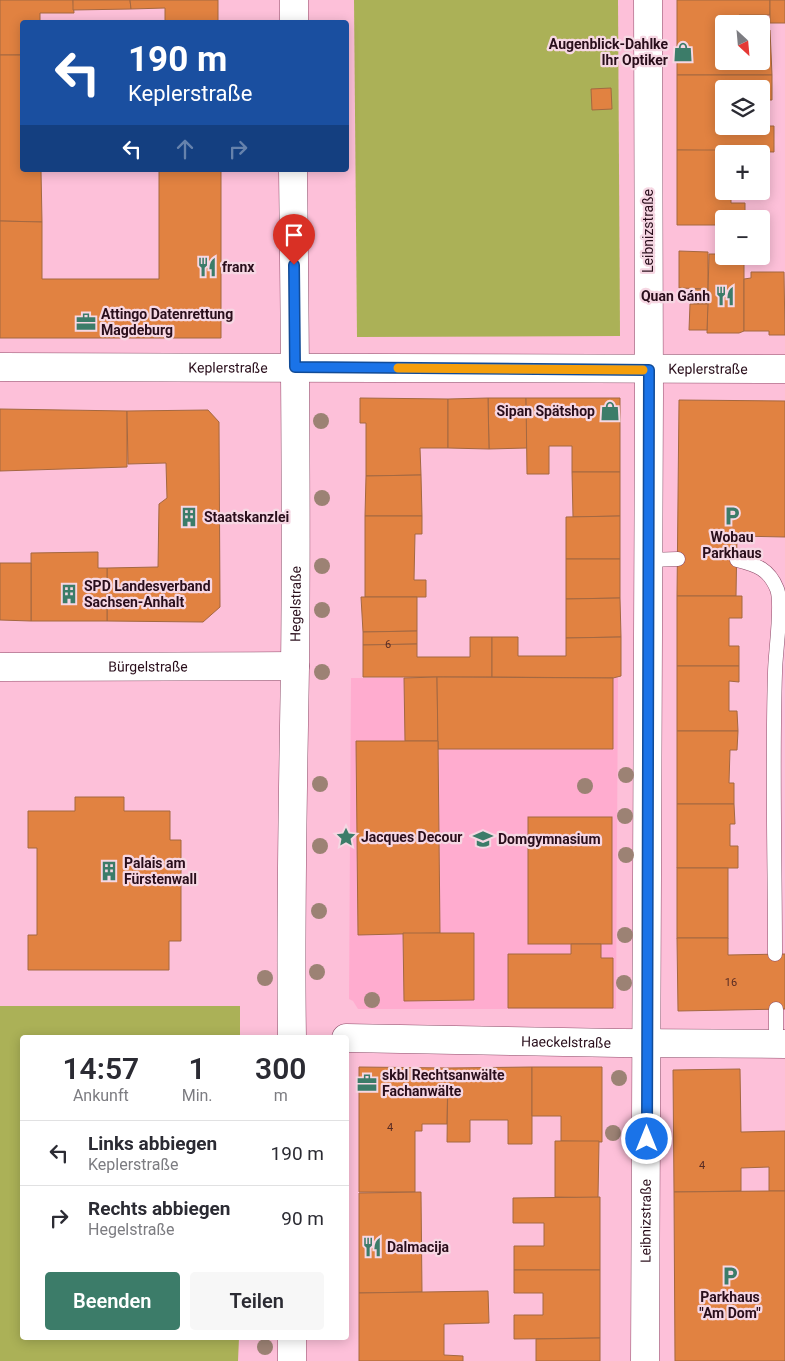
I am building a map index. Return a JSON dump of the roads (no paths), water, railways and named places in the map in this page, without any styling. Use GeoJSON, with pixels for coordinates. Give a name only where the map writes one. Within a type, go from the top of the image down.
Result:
{"type":"FeatureCollection","features":[{"type":"Feature","properties":{"kind":"street"},"geometry":{"type":"LineString","coordinates":[[294,0],[294,20]]}},
{"type":"Feature","properties":{"kind":"street","name":"Leibnizstraße"},"geometry":{"type":"LineString","coordinates":[[645,1361],[648,1044],[648,0]]}},
{"type":"Feature","properties":{"kind":"street","name":"Hegelstraße"},"geometry":{"type":"LineString","coordinates":[[292,172],[295,367],[295,666],[291,845],[292,1035]]}},
{"type":"Feature","properties":{"kind":"street","name":"Keplerstraße"},"geometry":{"type":"LineString","coordinates":[[0,367],[785,369]]}},
{"type":"Feature","properties":{"kind":"street","name":"Bürgelstraße"},"geometry":{"type":"LineString","coordinates":[[0,667],[295,666]]}},
{"type":"Feature","properties":{"kind":"street","name":"Haeckelstraße"},"geometry":{"type":"LineString","coordinates":[[349,1038],[648,1044],[781,1044]]}},
{"type":"Feature","properties":{"kind":"street"},"geometry":{"type":"LineString","coordinates":[[292,1340],[292,1361]]}},
{"type":"Feature","properties":{"kind":"lane"},"geometry":{"type":"LineString","coordinates":[[649,560],[678,559]]}},
{"type":"Feature","properties":{"kind":"lane"},"geometry":{"type":"LineString","coordinates":[[737,560],[759,566],[770,576],[778,591],[779,609],[775,672],[775,954]]}},
{"type":"Feature","properties":{"kind":"lane"},"geometry":{"type":"LineString","coordinates":[[776,1010],[781,1044]]}},
{"type":"Feature","properties":{"kind":"place","name":"Augenblick-Dahlke Ihr Optiker"},"geometry":{"type":"Point","coordinates":[683,52]}},
{"type":"Feature","properties":{"kind":"place","name":"franx"},"geometry":{"type":"Point","coordinates":[207,267]}},
{"type":"Feature","properties":{"kind":"place","name":"Quan Gánh"},"geometry":{"type":"Point","coordinates":[725,296]}},
{"type":"Feature","properties":{"kind":"place","name":"Attingo Datenrettung Magdeburg"},"geometry":{"type":"Point","coordinates":[86,322]}},
{"type":"Feature","properties":{"kind":"place","name":"Sipan Spätshop"},"geometry":{"type":"Point","coordinates":[610,411]}},
{"type":"Feature","properties":{"kind":"place","name":"Wobau Parkhaus"},"geometry":{"type":"Point","coordinates":[732,516]}},
{"type":"Feature","properties":{"kind":"place","name":"Staatskanzlei"},"geometry":{"type":"Point","coordinates":[189,517]}},
{"type":"Feature","properties":{"kind":"place","name":"SPD Landesverband Sachsen-Anhalt"},"geometry":{"type":"Point","coordinates":[69,594]}},
{"type":"Feature","properties":{"kind":"place","name":"Jacques Decour"},"geometry":{"type":"Point","coordinates":[346,837]}},
{"type":"Feature","properties":{"kind":"place","name":"Domgymnasium"},"geometry":{"type":"Point","coordinates":[483,839]}},
{"type":"Feature","properties":{"kind":"place","name":"Palais am Fürstenwall"},"geometry":{"type":"Point","coordinates":[109,871]}},
{"type":"Feature","properties":{"kind":"place","name":"skbl Rechtsanwälte Fachanwälte"},"geometry":{"type":"Point","coordinates":[367,1083]}},
{"type":"Feature","properties":{"kind":"place","name":"Dalmacija"},"geometry":{"type":"Point","coordinates":[372,1247]}},
{"type":"Feature","properties":{"kind":"place","name":"Parkhaus \"Am Dom\""},"geometry":{"type":"Point","coordinates":[730,1276]}}]}
